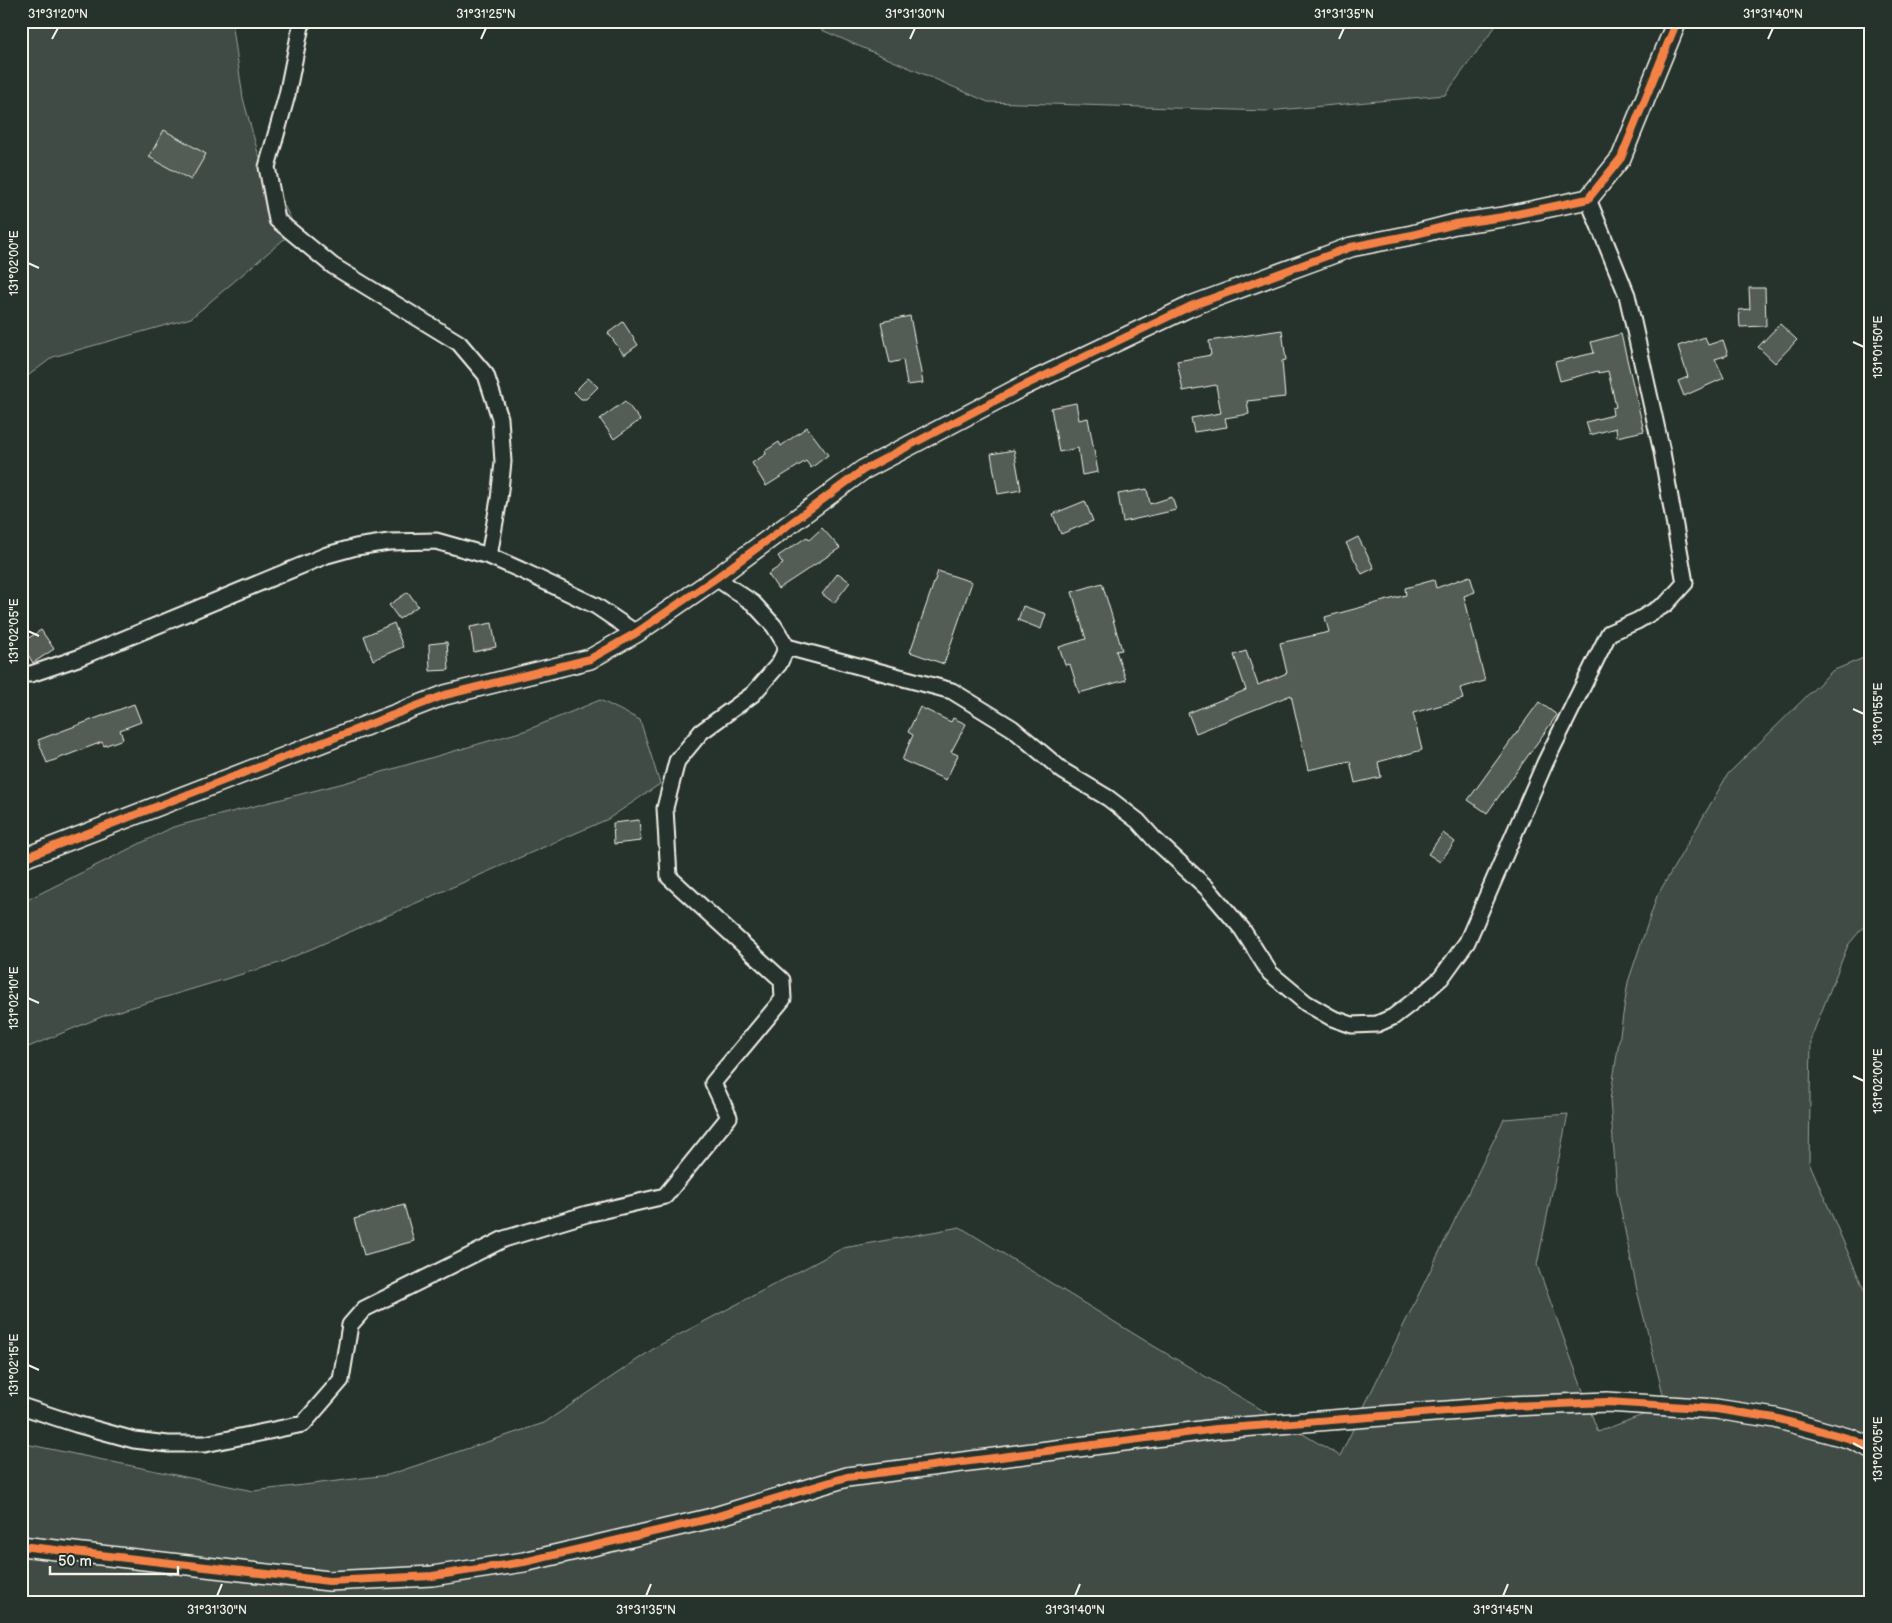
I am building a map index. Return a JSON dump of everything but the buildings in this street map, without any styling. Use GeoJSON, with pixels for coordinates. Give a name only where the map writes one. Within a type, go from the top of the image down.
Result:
{"type":"FeatureCollection","features":[{"type":"Feature","properties":{"kind":"street"},"geometry":{"type":"LineString","coordinates":[[302,21],[287,95],[267,167],[277,220],[333,266],[459,343],[486,375],[500,418],[503,462],[489,556]]}},
{"type":"Feature","properties":{"kind":"street"},"geometry":{"type":"LineString","coordinates":[[21,859],[445,695],[590,659],[636,633],[716,578],[863,470],[1021,387],[1191,306],[1351,247],[1455,224],[1588,199],[1621,158],[1677,21]]}},
{"type":"Feature","properties":{"kind":"street"},"geometry":{"type":"LineString","coordinates":[[716,578],[753,603],[774,626],[787,647],[952,690],[1012,728],[1063,771],[1108,798],[1138,821],[1155,840],[1207,888],[1242,929],[1270,973],[1306,1003],[1332,1018],[1352,1025],[1377,1024],[1393,1017],[1441,978],[1466,942],[1545,763],[1610,633],[1637,621],[1666,604],[1686,583],[1662,452],[1627,296],[1588,199]]}},
{"type":"Feature","properties":{"kind":"street"},"geometry":{"type":"LineString","coordinates":[[21,674],[31,674],[78,658],[327,555],[389,542],[436,541],[489,556],[596,606],[636,633]]}},
{"type":"Feature","properties":{"kind":"street"},"geometry":{"type":"LineString","coordinates":[[21,1406],[134,1440],[168,1444],[205,1444],[302,1424],[341,1380],[350,1325],[364,1309],[504,1238],[587,1214],[665,1196],[729,1117],[713,1083],[783,998],[782,980],[669,877],[665,808],[677,761],[701,732],[753,694],[779,664],[787,647]]}},
{"type":"Feature","properties":{"kind":"street"},"geometry":{"type":"LineString","coordinates":[[21,1546],[329,1581],[432,1576],[524,1562],[708,1519],[847,1478],[1216,1429],[1511,1406],[1607,1402],[1716,1409],[1775,1418],[1851,1439],[1871,1448]]}},
{"type":"Feature","properties":{"kind":"shaded area"},"geometry":{"type":"Polygon","coordinates":[[[21,21],[232,21],[243,98],[258,153],[296,229],[191,318],[53,357],[21,381],[21,21]]]}},
{"type":"Feature","properties":{"kind":"shaded area"},"geometry":{"type":"Polygon","coordinates":[[[801,21],[1490,21],[1495,27],[1445,95],[1267,111],[988,102],[801,21]]]}},
{"type":"Feature","properties":{"kind":"shaded area"},"geometry":{"type":"Polygon","coordinates":[[[1871,655],[1871,918],[1848,945],[1811,1038],[1809,1162],[1871,1306],[1871,1602],[21,1602],[21,1443],[253,1491],[388,1475],[544,1423],[656,1347],[843,1248],[960,1227],[1152,1345],[1340,1456],[1504,1119],[1568,1114],[1537,1265],[1598,1432],[1666,1406],[1637,1290],[1617,1191],[1610,1100],[1628,982],[1657,896],[1728,774],[1832,671],[1871,655]]]}},
{"type":"Feature","properties":{"kind":"shaded area"},"geometry":{"type":"Polygon","coordinates":[[[600,700],[640,720],[660,784],[608,819],[279,963],[106,1015],[21,1050],[21,903],[173,827],[344,783],[527,730],[600,700]]]}},
{"type":"Feature","properties":{"kind":"cycle path"},"geometry":{"type":"LineString","coordinates":[[21,859],[445,695],[590,659],[636,633],[716,578],[863,470],[1021,387],[1191,306],[1351,247],[1455,224],[1503,217],[1588,199],[1621,158],[1677,21]]}},
{"type":"Feature","properties":{"kind":"cycle path"},"geometry":{"type":"LineString","coordinates":[[21,1546],[329,1581],[432,1576],[524,1562],[708,1519],[847,1477],[1216,1429],[1511,1406],[1607,1402],[1716,1409],[1775,1418],[1851,1439],[1871,1448]]}}]}
